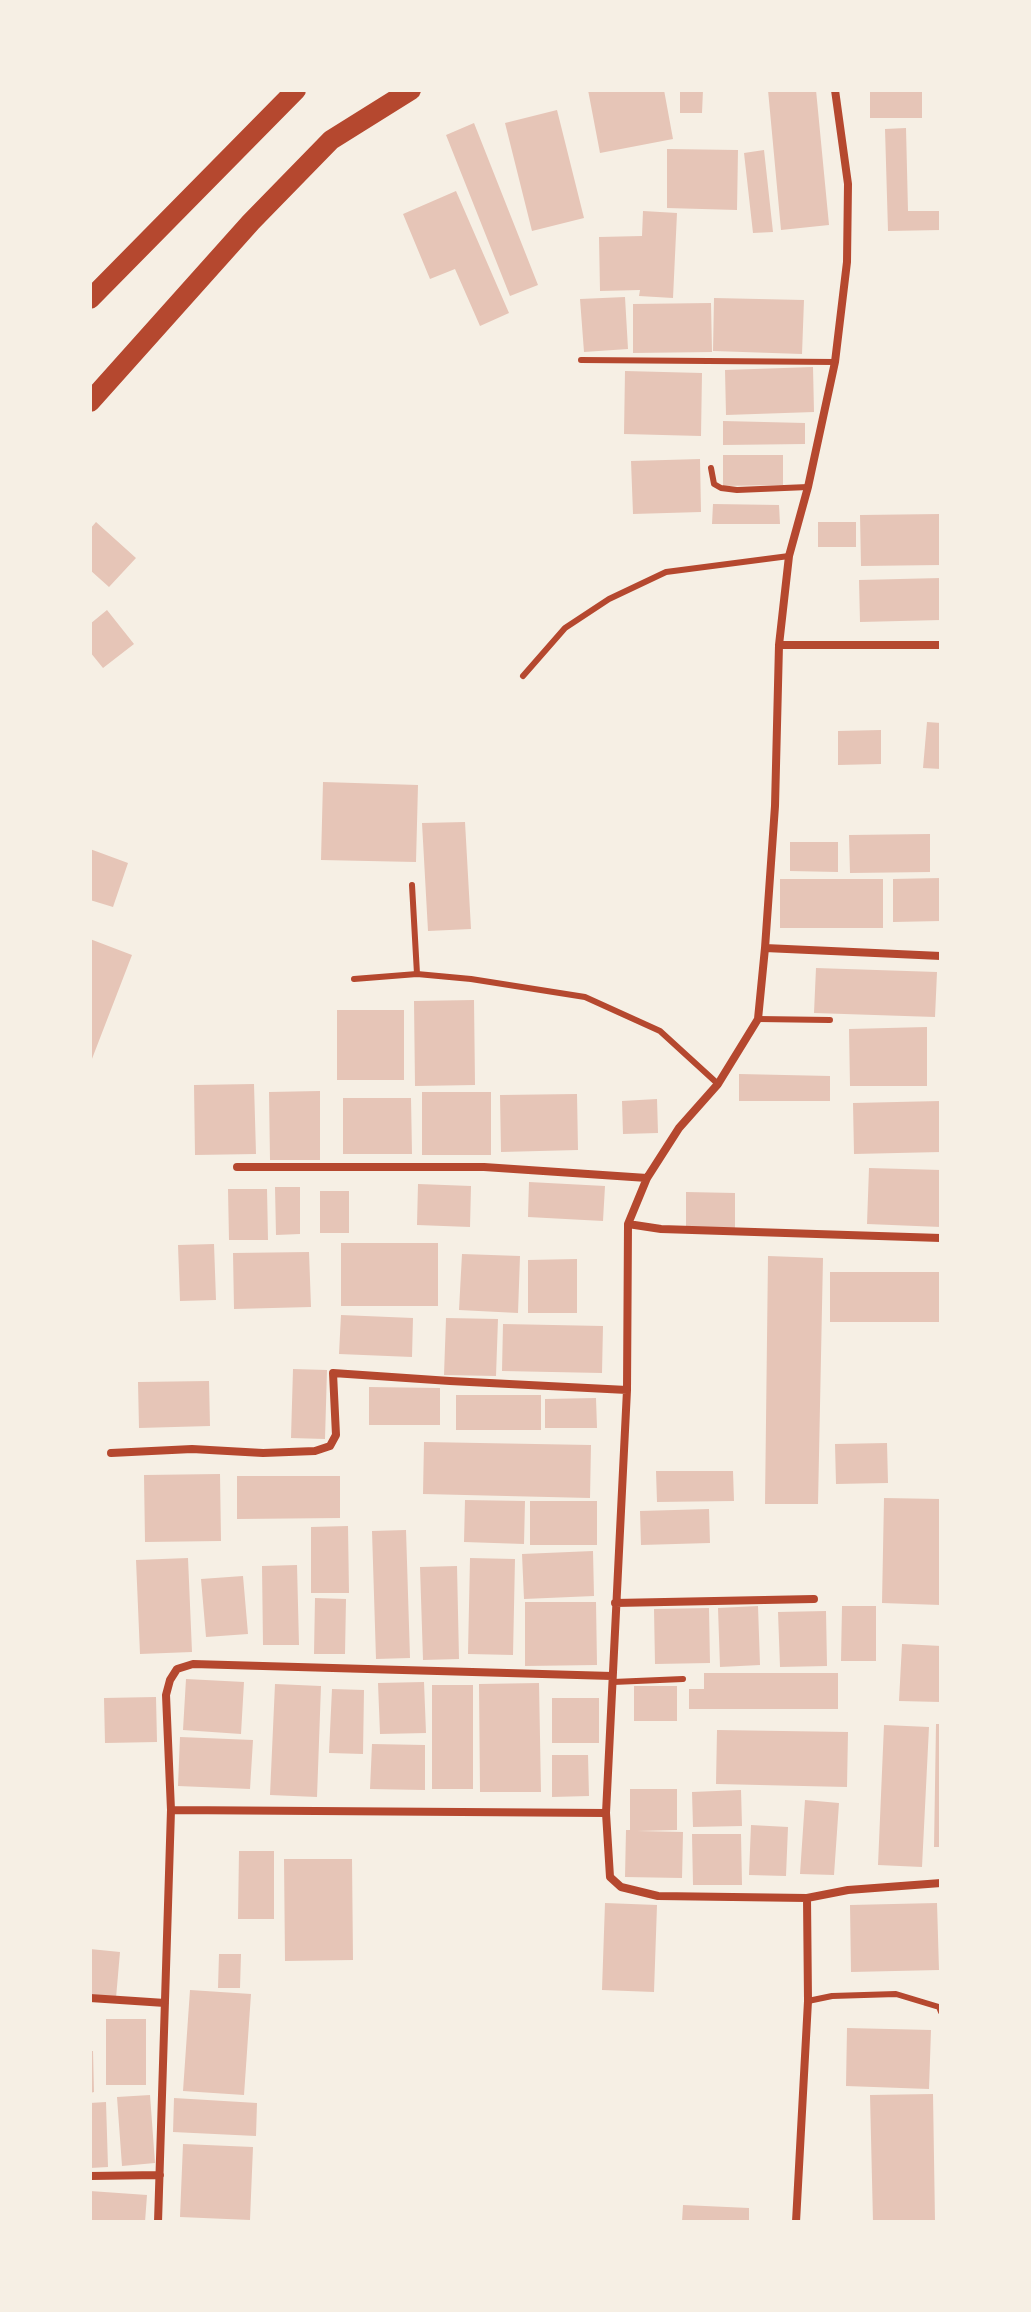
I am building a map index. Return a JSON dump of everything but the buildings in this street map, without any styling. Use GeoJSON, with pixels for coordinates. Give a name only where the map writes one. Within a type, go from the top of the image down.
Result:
{"type":"FeatureCollection","features":[{"type":"Feature","properties":{"kind":"main road"},"geometry":{"type":"LineString","coordinates":[[90,299],[296,90]]}},
{"type":"Feature","properties":{"kind":"main road"},"geometry":{"type":"LineString","coordinates":[[90,402],[251,222],[331,140],[411,90]]}},
{"type":"Feature","properties":{"kind":"street"},"geometry":{"type":"LineString","coordinates":[[835,90],[848,184],[847,262],[835,362],[808,487],[789,556],[779,645],[775,806],[758,1019],[718,1084],[679,1128],[647,1178],[628,1224],[627,1390],[606,1813],[610,1877],[621,1887],[658,1896],[807,1898],[848,1890],[941,1883]]}},
{"type":"Feature","properties":{"kind":"street"},"geometry":{"type":"LineString","coordinates":[[779,645],[941,645]]}},
{"type":"Feature","properties":{"kind":"street"},"geometry":{"type":"LineString","coordinates":[[765,948],[941,956]]}},
{"type":"Feature","properties":{"kind":"street"},"geometry":{"type":"LineString","coordinates":[[237,1167],[484,1167],[647,1178]]}},
{"type":"Feature","properties":{"kind":"street"},"geometry":{"type":"LineString","coordinates":[[628,1224],[661,1229],[941,1238]]}},
{"type":"Feature","properties":{"kind":"street"},"geometry":{"type":"LineString","coordinates":[[111,1453],[192,1449],[263,1453],[315,1451],[330,1446],[336,1435],[333,1373],[627,1390]]}},
{"type":"Feature","properties":{"kind":"street"},"geometry":{"type":"LineString","coordinates":[[615,1603],[814,1599]]}},
{"type":"Feature","properties":{"kind":"street"},"geometry":{"type":"LineString","coordinates":[[158,2222],[171,1810],[166,1695],[177,1669],[193,1664],[613,1679]]}},
{"type":"Feature","properties":{"kind":"street"},"geometry":{"type":"LineString","coordinates":[[171,1810],[606,1813]]}},
{"type":"Feature","properties":{"kind":"street"},"geometry":{"type":"LineString","coordinates":[[796,2222],[808,2001],[807,1898]]}},
{"type":"Feature","properties":{"kind":"street"},"geometry":{"type":"LineString","coordinates":[[90,1998],[165,2003]]}},
{"type":"Feature","properties":{"kind":"street"},"geometry":{"type":"LineString","coordinates":[[90,2176],[160,2175]]}},
{"type":"Feature","properties":{"kind":"lane"},"geometry":{"type":"LineString","coordinates":[[581,360],[835,362]]}},
{"type":"Feature","properties":{"kind":"lane"},"geometry":{"type":"LineString","coordinates":[[711,468],[714,484],[721,488],[808,487]]}},
{"type":"Feature","properties":{"kind":"lane"},"geometry":{"type":"LineString","coordinates":[[523,676],[565,628],[609,599],[666,572],[789,556]]}},
{"type":"Feature","properties":{"kind":"lane"},"geometry":{"type":"LineString","coordinates":[[412,885],[417,974]]}},
{"type":"Feature","properties":{"kind":"lane"},"geometry":{"type":"LineString","coordinates":[[354,979],[417,974],[585,997],[660,1031],[718,1084]]}},
{"type":"Feature","properties":{"kind":"lane"},"geometry":{"type":"LineString","coordinates":[[758,1019],[830,1020]]}},
{"type":"Feature","properties":{"kind":"lane"},"geometry":{"type":"LineString","coordinates":[[613,1679],[683,1679]]}},
{"type":"Feature","properties":{"kind":"lane"},"geometry":{"type":"LineString","coordinates":[[808,2001],[832,1996],[896,1994],[939,2007],[941,2012]]}}]}
